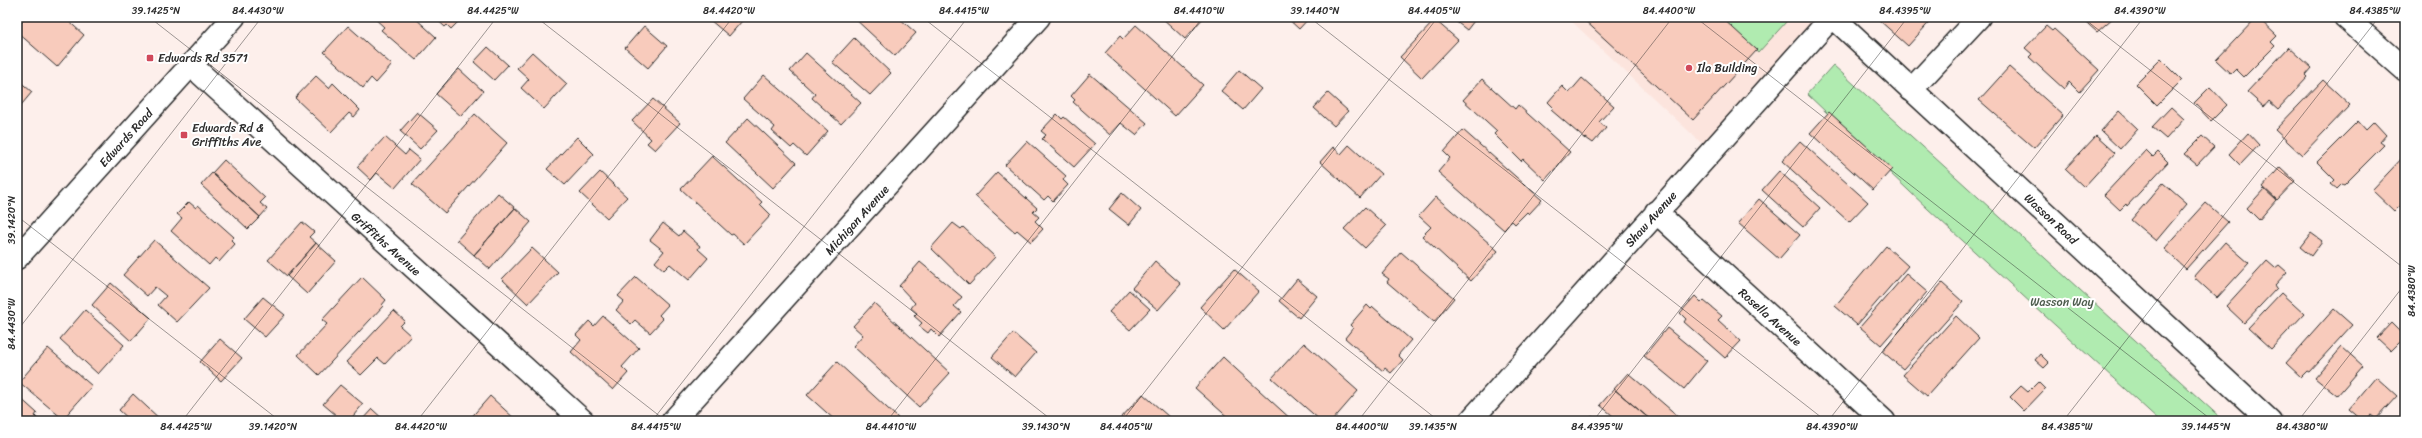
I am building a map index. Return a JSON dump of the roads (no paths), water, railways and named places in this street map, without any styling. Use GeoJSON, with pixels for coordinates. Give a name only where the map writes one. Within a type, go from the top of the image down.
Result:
{"type":"FeatureCollection","features":[{"type":"Feature","properties":{"kind":"street","name":"Edwards Road"},"geometry":{"type":"LineString","coordinates":[[17,258],[234,17]]}},
{"type":"Feature","properties":{"kind":"street","name":"Michigan Avenue"},"geometry":{"type":"LineString","coordinates":[[673,421],[1039,17]]}},
{"type":"Feature","properties":{"kind":"street","name":"Wasson Road"},"geometry":{"type":"LineString","coordinates":[[1832,17],[2270,421]]}},
{"type":"Feature","properties":{"kind":"street","name":"Shaw Avenue"},"geometry":{"type":"LineString","coordinates":[[1470,421],[1832,17]]}},
{"type":"Feature","properties":{"kind":"street"},"geometry":{"type":"LineString","coordinates":[[1911,90],[1979,17]]}},
{"type":"Feature","properties":{"kind":"street"},"geometry":{"type":"LineString","coordinates":[[2345,17],[2405,70]]}},
{"type":"Feature","properties":{"kind":"street","name":"Griffiths Avenue"},"geometry":{"type":"LineString","coordinates":[[191,65],[582,421]]}},
{"type":"Feature","properties":{"kind":"street","name":"Rosella Avenue"},"geometry":{"type":"LineString","coordinates":[[1656,212],[1884,421]]}},
{"type":"Feature","properties":{"kind":"place","name":"Edwards Rd 3571"},"geometry":{"type":"Point","coordinates":[150,58]}},
{"type":"Feature","properties":{"kind":"place","name":"Ila Building"},"geometry":{"type":"Point","coordinates":[1689,68]}},
{"type":"Feature","properties":{"kind":"place","name":"Edwards Rd & Griffiths Ave"},"geometry":{"type":"Point","coordinates":[184,135]}},
{"type":"Feature","properties":{"kind":"park label","name":"Wasson Way"},"geometry":{"type":"Point","coordinates":[2062,302]}}]}
